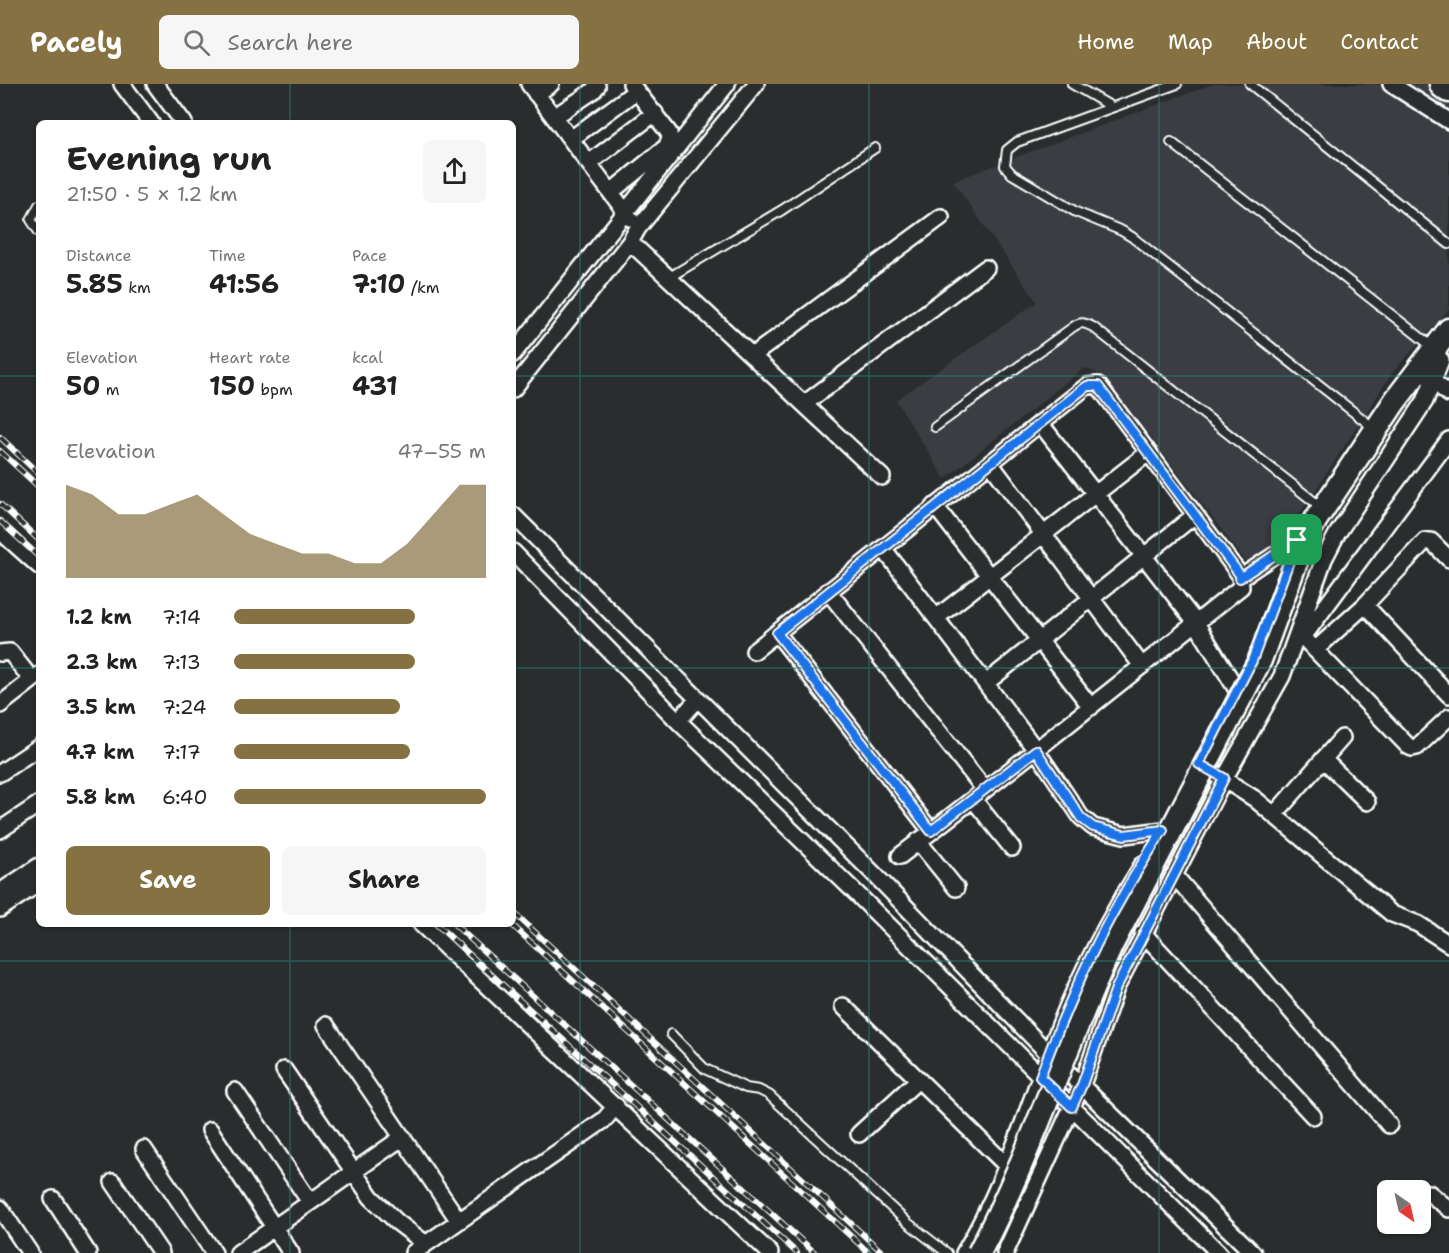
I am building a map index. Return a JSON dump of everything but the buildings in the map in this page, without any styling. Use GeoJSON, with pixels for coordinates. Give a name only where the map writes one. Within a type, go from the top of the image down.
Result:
{"type":"FeatureCollection","features":[{"type":"Feature","properties":{"kind":"highway"},"geometry":{"type":"LineString","coordinates":[[1444,84],[1449,88]]}},
{"type":"Feature","properties":{"kind":"street"},"geometry":{"type":"LineString","coordinates":[[122,84],[148,120]]}},
{"type":"Feature","properties":{"kind":"street"},"geometry":{"type":"LineString","coordinates":[[155,84],[182,120]]}},
{"type":"Feature","properties":{"kind":"street"},"geometry":{"type":"LineString","coordinates":[[551,84],[532,89],[625,211],[634,235],[668,278],[882,477]]}},
{"type":"Feature","properties":{"kind":"street"},"geometry":{"type":"LineString","coordinates":[[554,117],[593,91],[596,84]]}},
{"type":"Feature","properties":{"kind":"street"},"geometry":{"type":"LineString","coordinates":[[516,350],[728,84]]}},
{"type":"Feature","properties":{"kind":"street"},"geometry":{"type":"LineString","coordinates":[[516,385],[756,84]]}},
{"type":"Feature","properties":{"kind":"street"},"geometry":{"type":"LineString","coordinates":[[1391,84],[1449,121]]}},
{"type":"Feature","properties":{"kind":"street"},"geometry":{"type":"LineString","coordinates":[[571,140],[634,87],[655,113],[669,133],[670,140],[666,147],[611,192]]}},
{"type":"Feature","properties":{"kind":"street"},"geometry":{"type":"LineString","coordinates":[[589,163],[655,113]]}},
{"type":"Feature","properties":{"kind":"street"},"geometry":{"type":"LineString","coordinates":[[752,356],[941,216]]}},
{"type":"Feature","properties":{"kind":"street"},"geometry":{"type":"LineString","coordinates":[[804,404],[986,268]]}},
{"type":"Feature","properties":{"kind":"street"},"geometry":{"type":"LineString","coordinates":[[1005,1253],[1082,1085],[1116,988],[1224,778],[1282,676],[1300,635],[1324,559],[1425,401],[1436,362],[1449,330]]}},
{"type":"Feature","properties":{"kind":"street"},"geometry":{"type":"LineString","coordinates":[[979,1253],[1034,1132],[1112,944],[1260,660],[1300,548],[1370,425],[1395,387],[1436,362]]}},
{"type":"Feature","properties":{"kind":"street"},"geometry":{"type":"LineString","coordinates":[[1436,362],[1449,394]]}},
{"type":"Feature","properties":{"kind":"street"},"geometry":{"type":"LineString","coordinates":[[1240,578],[1297,540],[1319,517],[1436,362]]}},
{"type":"Feature","properties":{"kind":"street"},"geometry":{"type":"LineString","coordinates":[[754,651],[1087,386],[1098,386],[1240,575],[1241,587],[900,856]]}},
{"type":"Feature","properties":{"kind":"street"},"geometry":{"type":"LineString","coordinates":[[1040,423],[1196,623],[1237,690]]}},
{"type":"Feature","properties":{"kind":"street"},"geometry":{"type":"LineString","coordinates":[[1300,635],[1449,440]]}},
{"type":"Feature","properties":{"kind":"street"},"geometry":{"type":"LineString","coordinates":[[936,618],[1148,453]]}},
{"type":"Feature","properties":{"kind":"street"},"geometry":{"type":"LineString","coordinates":[[990,463],[1142,666]]}},
{"type":"Feature","properties":{"kind":"street"},"geometry":{"type":"LineString","coordinates":[[935,506],[1091,707]]}},
{"type":"Feature","properties":{"kind":"street"},"geometry":{"type":"LineString","coordinates":[[986,683],[1195,515]]}},
{"type":"Feature","properties":{"kind":"street"},"geometry":{"type":"LineString","coordinates":[[992,1253],[1044,1137],[1122,949],[1270,665],[1311,552],[1319,517]]}},
{"type":"Feature","properties":{"kind":"street"},"geometry":{"type":"LineString","coordinates":[[516,518],[874,874],[1049,1054],[1253,1253]]}},
{"type":"Feature","properties":{"kind":"street"},"geometry":{"type":"LineString","coordinates":[[0,531],[36,563]]}},
{"type":"Feature","properties":{"kind":"street"},"geometry":{"type":"LineString","coordinates":[[964,1253],[1007,1166],[1056,1033],[1101,937],[1163,830],[1252,661],[1297,540]]}},
{"type":"Feature","properties":{"kind":"street"},"geometry":{"type":"LineString","coordinates":[[1315,650],[1365,605],[1425,541],[1431,541],[1449,559]]}},
{"type":"Feature","properties":{"kind":"street"},"geometry":{"type":"LineString","coordinates":[[883,548],[1036,750],[1081,818],[1093,827],[1124,835],[1163,830]]}},
{"type":"Feature","properties":{"kind":"street"},"geometry":{"type":"LineString","coordinates":[[516,555],[678,721],[854,891],[1219,1253]]}},
{"type":"Feature","properties":{"kind":"street"},"geometry":{"type":"LineString","coordinates":[[828,591],[979,795],[1012,848]]}},
{"type":"Feature","properties":{"kind":"street"},"geometry":{"type":"LineString","coordinates":[[1365,605],[1449,695]]}},
{"type":"Feature","properties":{"kind":"street"},"geometry":{"type":"LineString","coordinates":[[777,633],[931,831]]}},
{"type":"Feature","properties":{"kind":"street"},"geometry":{"type":"LineString","coordinates":[[1300,635],[1408,746],[1417,747],[1449,717]]}},
{"type":"Feature","properties":{"kind":"street"},"geometry":{"type":"LineString","coordinates":[[0,653],[10,652],[36,677],[0,705]]}},
{"type":"Feature","properties":{"kind":"street"},"geometry":{"type":"LineString","coordinates":[[678,721],[698,699]]}},
{"type":"Feature","properties":{"kind":"street"},"geometry":{"type":"LineString","coordinates":[[1274,815],[1342,738]]}},
{"type":"Feature","properties":{"kind":"street"},"geometry":{"type":"LineString","coordinates":[[0,773],[36,749]]}},
{"type":"Feature","properties":{"kind":"street"},"geometry":{"type":"LineString","coordinates":[[1323,759],[1367,802]]}},
{"type":"Feature","properties":{"kind":"street"},"geometry":{"type":"LineString","coordinates":[[1199,764],[1255,799],[1392,914],[1418,924],[1449,944]]}},
{"type":"Feature","properties":{"kind":"street"},"geometry":{"type":"LineString","coordinates":[[0,830],[36,806]]}},
{"type":"Feature","properties":{"kind":"street"},"geometry":{"type":"LineString","coordinates":[[918,841],[956,888]]}},
{"type":"Feature","properties":{"kind":"street"},"geometry":{"type":"LineString","coordinates":[[0,892],[36,868]]}},
{"type":"Feature","properties":{"kind":"street"},"geometry":{"type":"LineString","coordinates":[[1174,874],[1389,1125]]}},
{"type":"Feature","properties":{"kind":"street"},"geometry":{"type":"LineString","coordinates":[[0,909],[36,885]]}},
{"type":"Feature","properties":{"kind":"street"},"geometry":{"type":"LineString","coordinates":[[424,927],[770,1253]]}},
{"type":"Feature","properties":{"kind":"street"},"geometry":{"type":"LineString","coordinates":[[1143,933],[1313,1116]]}},
{"type":"Feature","properties":{"kind":"street"},"geometry":{"type":"LineString","coordinates":[[843,1006],[1007,1166]]}},
{"type":"Feature","properties":{"kind":"street"},"geometry":{"type":"LineString","coordinates":[[326,1025],[459,1221]]}},
{"type":"Feature","properties":{"kind":"street"},"geometry":{"type":"LineString","coordinates":[[284,1070],[371,1197],[397,1222],[419,1249],[604,1120],[616,1106]]}},
{"type":"Feature","properties":{"kind":"street"},"geometry":{"type":"LineString","coordinates":[[859,1134],[918,1080]]}},
{"type":"Feature","properties":{"kind":"street"},"geometry":{"type":"LineString","coordinates":[[235,1091],[310,1202]]}},
{"type":"Feature","properties":{"kind":"street"},"geometry":{"type":"LineString","coordinates":[[210,1130],[291,1253]]}},
{"type":"Feature","properties":{"kind":"street"},"geometry":{"type":"LineString","coordinates":[[238,1253],[403,1137]]}},
{"type":"Feature","properties":{"kind":"street"},"geometry":{"type":"LineString","coordinates":[[144,1149],[214,1253]]}},
{"type":"Feature","properties":{"kind":"street"},"geometry":{"type":"LineString","coordinates":[[113,1182],[161,1253]]}},
{"type":"Feature","properties":{"kind":"street"},"geometry":{"type":"LineString","coordinates":[[1431,1195],[1449,1209]]}},
{"type":"Feature","properties":{"kind":"street"},"geometry":{"type":"LineString","coordinates":[[53,1199],[88,1253]]}},
{"type":"Feature","properties":{"kind":"street"},"geometry":{"type":"LineString","coordinates":[[0,1208],[30,1253]]}},
{"type":"Feature","properties":{"kind":"lane"},"geometry":{"type":"LineString","coordinates":[[1072,84],[1112,107]]}},
{"type":"Feature","properties":{"kind":"lane"},"geometry":{"type":"LineString","coordinates":[[1176,84],[1017,142],[1007,150],[1005,166],[1012,174],[1076,212],[1132,237],[1370,425]]}},
{"type":"Feature","properties":{"kind":"lane"},"geometry":{"type":"LineString","coordinates":[[1250,84],[1449,244]]}},
{"type":"Feature","properties":{"kind":"lane"},"geometry":{"type":"LineString","coordinates":[[1171,142],[1436,362]]}},
{"type":"Feature","properties":{"kind":"lane"},"geometry":{"type":"LineString","coordinates":[[668,278],[782,210],[875,148]]}},
{"type":"Feature","properties":{"kind":"lane"},"geometry":{"type":"LineString","coordinates":[[36,211],[31,220],[36,228]]}},
{"type":"Feature","properties":{"kind":"lane"},"geometry":{"type":"LineString","coordinates":[[935,428],[1079,322],[1085,323],[1094,327],[1319,517]]}},
{"type":"Feature","properties":{"kind":"lane"},"geometry":{"type":"LineString","coordinates":[[671,1034],[705,1069],[746,1088],[759,1090],[769,1095],[908,1223],[947,1253]]}},
{"type":"Feature","properties":{"kind":"shaded area"},"geometry":{"type":"Polygon","coordinates":[[[1213,84],[1449,84],[1449,309],[1393,372],[1286,535],[1251,568],[1104,376],[1084,368],[945,479],[896,400],[1037,302],[953,181],[1213,84]]]}},
{"type":"Feature","properties":{"kind":"railway"},"geometry":{"type":"LineString","coordinates":[[0,437],[36,471]]}},
{"type":"Feature","properties":{"kind":"railway"},"geometry":{"type":"LineString","coordinates":[[0,451],[36,484]]}},
{"type":"Feature","properties":{"kind":"railway"},"geometry":{"type":"LineString","coordinates":[[0,504],[36,537]]}},
{"type":"Feature","properties":{"kind":"railway"},"geometry":{"type":"LineString","coordinates":[[0,521],[36,554]]}},
{"type":"Feature","properties":{"kind":"railway"},"geometry":{"type":"LineString","coordinates":[[516,915],[883,1253]]}},
{"type":"Feature","properties":{"kind":"railway"},"geometry":{"type":"LineString","coordinates":[[439,927],[797,1253]]}},
{"type":"Feature","properties":{"kind":"railway"},"geometry":{"type":"LineString","coordinates":[[457,927],[815,1253]]}},
{"type":"Feature","properties":{"kind":"railway"},"geometry":{"type":"LineString","coordinates":[[514,927],[869,1253]]}},
{"type":"Feature","properties":{"kind":"route"},"geometry":{"type":"LineString","coordinates":[[1087,386],[1098,386],[1240,578],[1297,540],[1252,661],[1199,764],[1224,778],[1116,988],[1072,1107],[1040,1077],[1056,1033],[1101,937],[1163,830],[1124,835],[1093,827],[1081,818],[1036,750],[931,831],[777,633],[1087,386]]}}]}
